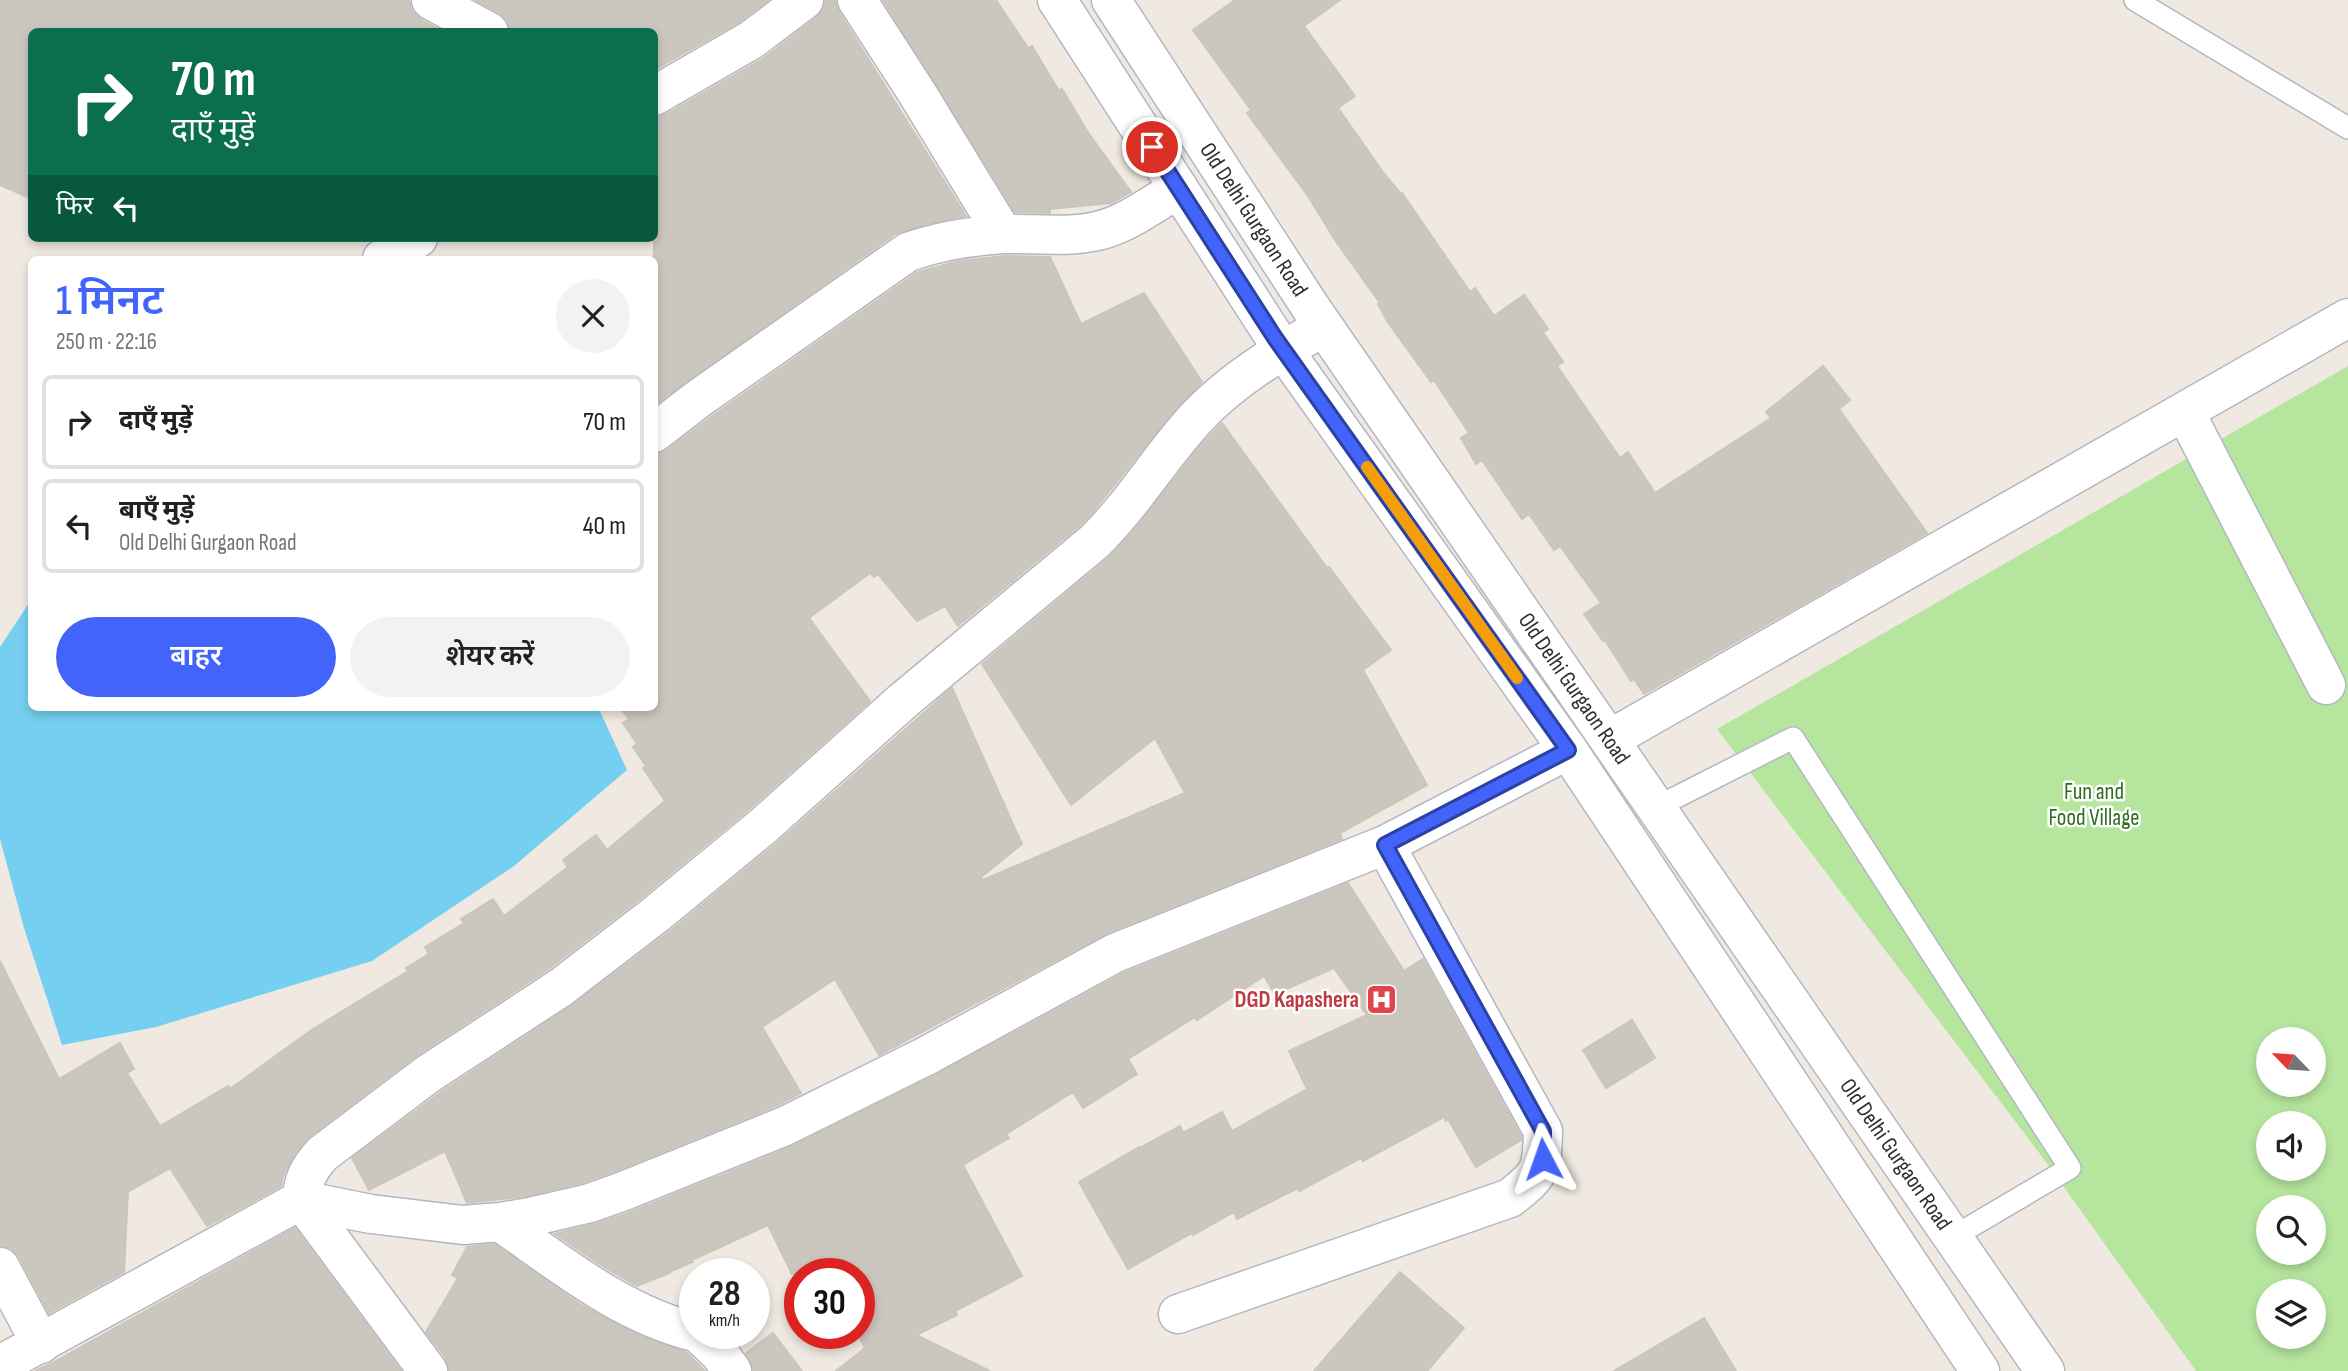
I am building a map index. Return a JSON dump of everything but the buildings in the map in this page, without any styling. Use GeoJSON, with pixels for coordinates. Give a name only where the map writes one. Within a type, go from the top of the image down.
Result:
{"type":"FeatureCollection","features":[{"type":"Feature","properties":{"kind":"street"},"geometry":{"type":"LineString","coordinates":[[431,0],[482,28]]}},
{"type":"Feature","properties":{"kind":"street"},"geometry":{"type":"LineString","coordinates":[[658,94],[751,40],[804,0]]}},
{"type":"Feature","properties":{"kind":"street"},"geometry":{"type":"LineString","coordinates":[[857,0],[1003,234]]}},
{"type":"Feature","properties":{"kind":"street","name":"Old Delhi Gurgaon Road"},"geometry":{"type":"LineString","coordinates":[[1057,0],[1283,349],[1568,750],[1980,1371]]}},
{"type":"Feature","properties":{"kind":"street","name":"Old Delhi Gurgaon Road"},"geometry":{"type":"LineString","coordinates":[[1111,0],[1324,327],[2045,1371]]}},
{"type":"Feature","properties":{"kind":"street"},"geometry":{"type":"LineString","coordinates":[[658,430],[908,252],[934,243],[1003,234],[1056,236],[1100,231],[1179,189]]}},
{"type":"Feature","properties":{"kind":"street"},"geometry":{"type":"LineString","coordinates":[[387,256],[411,242]]}},
{"type":"Feature","properties":{"kind":"street"},"geometry":{"type":"LineString","coordinates":[[1610,740],[2348,318]]}},
{"type":"Feature","properties":{"kind":"street"},"geometry":{"type":"LineString","coordinates":[[428,1371],[301,1199],[303,1179],[322,1154],[428,1074],[560,988],[655,915],[762,827],[904,700],[1094,542],[1113,523],[1197,418],[1235,383],[1283,349],[1324,327]]}},
{"type":"Feature","properties":{"kind":"street"},"geometry":{"type":"LineString","coordinates":[[2185,412],[2326,685]]}},
{"type":"Feature","properties":{"kind":"street"},"geometry":{"type":"LineString","coordinates":[[0,1365],[301,1199],[371,1214],[463,1225],[500,1222],[590,1203],[785,1126],[926,1056],[1115,953],[1385,845],[1568,750]]}},
{"type":"Feature","properties":{"kind":"street"},"geometry":{"type":"LineString","coordinates":[[1178,1314],[1510,1198],[1533,1180],[1543,1159],[1543,1131],[1385,845]]}},
{"type":"Feature","properties":{"kind":"street"},"geometry":{"type":"LineString","coordinates":[[500,1222],[619,1302],[679,1328]]}},
{"type":"Feature","properties":{"kind":"street"},"geometry":{"type":"LineString","coordinates":[[0,1267],[41,1344]]}},
{"type":"Feature","properties":{"kind":"street"},"geometry":{"type":"LineString","coordinates":[[715,1349],[732,1371]]}},
{"type":"Feature","properties":{"kind":"lane"},"geometry":{"type":"LineString","coordinates":[[2135,0],[2348,128]]}},
{"type":"Feature","properties":{"kind":"lane"},"geometry":{"type":"LineString","coordinates":[[1657,807],[1793,738],[2070,1168],[1953,1237]]}},
{"type":"Feature","properties":{"kind":"green space","name":"Fun and Food Village"},"geometry":{"type":"Polygon","coordinates":[[[2348,366],[2348,1371],[2196,1371],[2040,1154],[1717,729],[2348,366]]]}},
{"type":"Feature","properties":{"kind":"water"},"geometry":{"type":"Polygon","coordinates":[[[28,605],[28,711],[600,711],[627,770],[514,866],[372,961],[156,1027],[62,1045],[24,928],[0,839],[0,647],[28,605]]]}},
{"type":"Feature","properties":{"kind":"slow traffic"},"geometry":{"type":"LineString","coordinates":[[1367,467],[1517,678]]}},
{"type":"Feature","properties":{"kind":"place","name":"DGD Kapashera"},"geometry":{"type":"Point","coordinates":[1382,1000]}},
{"type":"Feature","properties":{"kind":"route"},"geometry":{"type":"LineString","coordinates":[[1152,147],[1275,338],[1568,750],[1385,845],[1543,1131],[1543,1159]]}}]}
